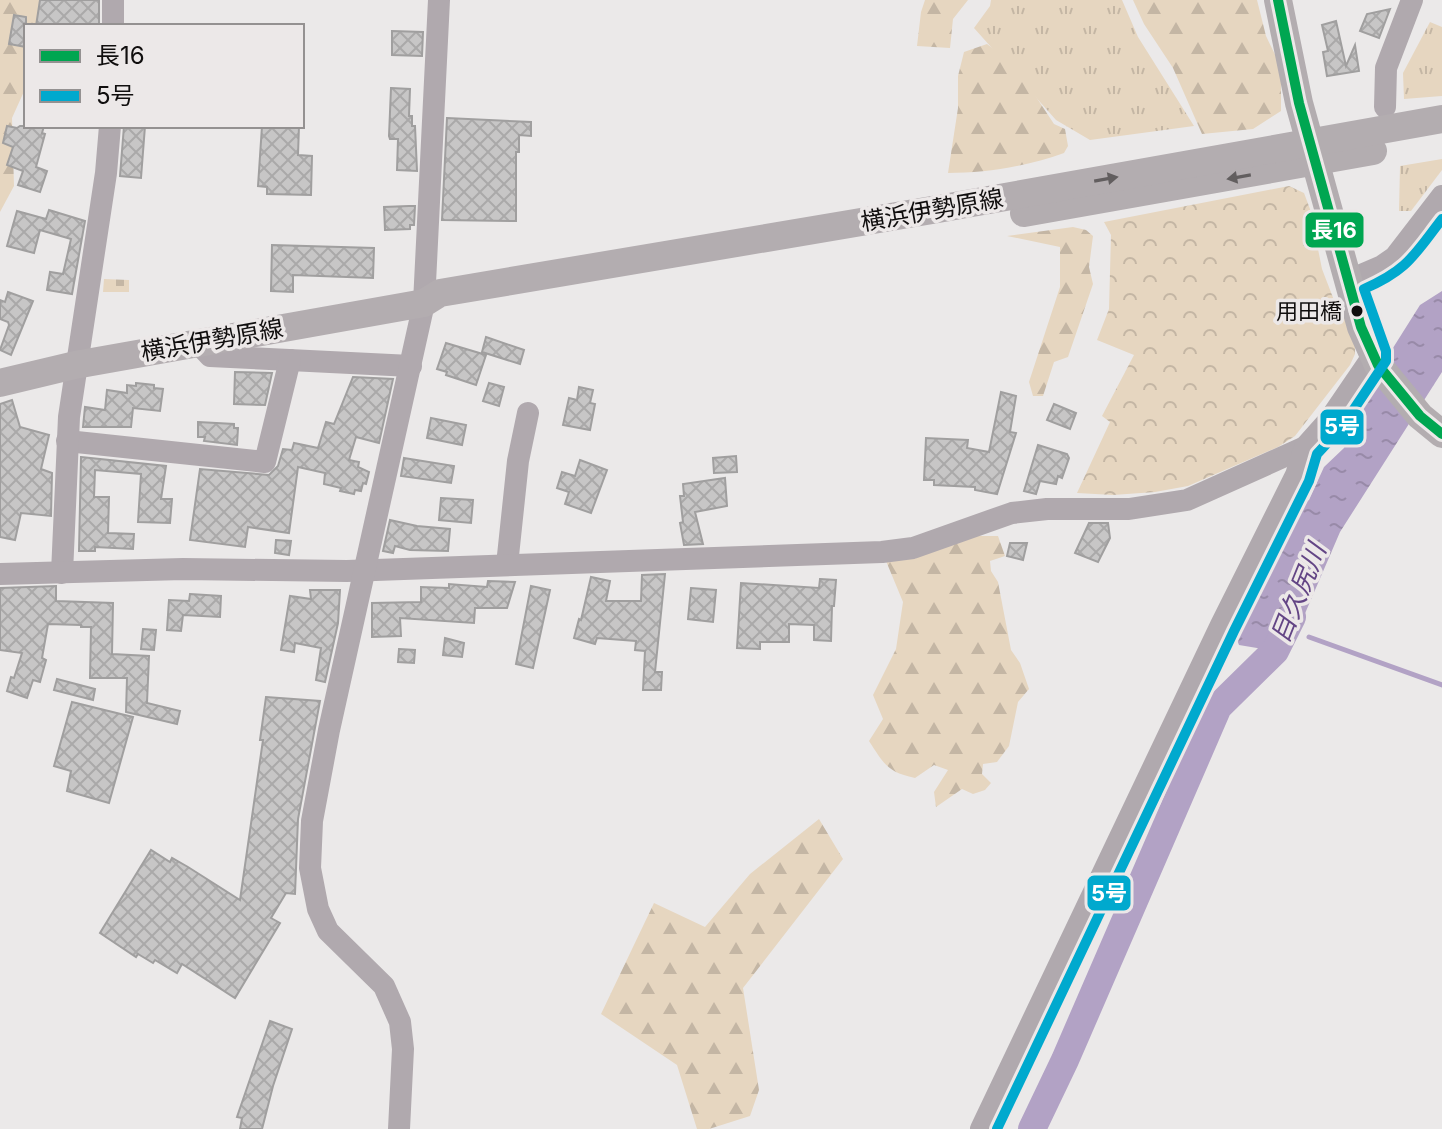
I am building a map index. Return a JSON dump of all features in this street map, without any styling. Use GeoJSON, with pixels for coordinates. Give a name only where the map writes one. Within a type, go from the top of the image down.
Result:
{"type":"FeatureCollection","features":[{"type":"Feature","properties":{"kind":"main road"},"geometry":{"type":"LineString","coordinates":[[1278,0],[1312,152],[1347,281],[1374,357],[1431,425]]}},
{"type":"Feature","properties":{"kind":"main road","name":"横浜伊勢原線"},"geometry":{"type":"LineString","coordinates":[[1312,152],[1442,119]]}},
{"type":"Feature","properties":{"kind":"main road","name":"横浜伊勢原線"},"geometry":{"type":"LineString","coordinates":[[0,383],[75,365],[424,303],[440,293],[892,217],[1312,152],[1442,138]]}},
{"type":"Feature","properties":{"kind":"street"},"geometry":{"type":"LineString","coordinates":[[113,0],[113,24]]}},
{"type":"Feature","properties":{"kind":"street"},"geometry":{"type":"LineString","coordinates":[[399,1129],[403,1049],[400,1022],[384,986],[328,931],[318,909],[310,868],[312,821],[363,570],[424,303],[439,0]]}},
{"type":"Feature","properties":{"kind":"street"},"geometry":{"type":"LineString","coordinates":[[1385,107],[1386,68],[1412,0]]}},
{"type":"Feature","properties":{"kind":"street"},"geometry":{"type":"LineString","coordinates":[[62,573],[67,441],[75,365],[106,173],[110,128]]}},
{"type":"Feature","properties":{"kind":"street"},"geometry":{"type":"LineString","coordinates":[[1347,281],[1395,257],[1442,196]]}},
{"type":"Feature","properties":{"kind":"street"},"geometry":{"type":"LineString","coordinates":[[198,343],[210,356],[411,366]]}},
{"type":"Feature","properties":{"kind":"street"},"geometry":{"type":"LineString","coordinates":[[981,1129],[1179,711],[1296,475],[1305,447],[1330,419],[1374,357]]}},
{"type":"Feature","properties":{"kind":"street"},"geometry":{"type":"LineString","coordinates":[[67,441],[265,462],[290,360]]}},
{"type":"Feature","properties":{"kind":"street"},"geometry":{"type":"LineString","coordinates":[[507,565],[518,461],[528,413]]}},
{"type":"Feature","properties":{"kind":"street"},"geometry":{"type":"LineString","coordinates":[[0,574],[183,569],[363,570],[882,552],[913,548],[1012,513],[1047,509],[1129,509],[1187,500],[1305,447]]}},
{"type":"Feature","properties":{"kind":"green space"},"geometry":{"type":"Polygon","coordinates":[[[0,0],[65,0],[70,24],[24,24],[24,91],[12,118],[14,186],[0,212],[0,0]]]}},
{"type":"Feature","properties":{"kind":"green space"},"geometry":{"type":"Polygon","coordinates":[[[925,0],[968,0],[953,19],[950,48],[917,46],[925,0]]]}},
{"type":"Feature","properties":{"kind":"green space"},"geometry":{"type":"Polygon","coordinates":[[[991,0],[1122,0],[1138,37],[1194,126],[1090,140],[1056,120],[974,28],[991,0]]]}},
{"type":"Feature","properties":{"kind":"green space"},"geometry":{"type":"Polygon","coordinates":[[[1133,0],[1257,0],[1266,36],[1281,67],[1281,111],[1253,129],[1202,134],[1173,68],[1144,24],[1133,0]]]}},
{"type":"Feature","properties":{"kind":"green space"},"geometry":{"type":"Polygon","coordinates":[[[1430,22],[1442,27],[1442,96],[1404,99],[1403,73],[1430,22]]]}},
{"type":"Feature","properties":{"kind":"green space"},"geometry":{"type":"Polygon","coordinates":[[[987,44],[1015,65],[1054,124],[1065,129],[1068,146],[1064,153],[1021,165],[948,173],[958,108],[958,76],[964,52],[987,44]]]}},
{"type":"Feature","properties":{"kind":"green space"},"geometry":{"type":"Polygon","coordinates":[[[1442,159],[1442,170],[1411,211],[1399,211],[1400,166],[1442,159]]]}},
{"type":"Feature","properties":{"kind":"green space"},"geometry":{"type":"Polygon","coordinates":[[[1289,186],[1304,193],[1322,269],[1337,308],[1347,319],[1355,341],[1355,354],[1350,365],[1295,436],[1278,447],[1188,486],[1113,495],[1077,493],[1110,422],[1102,416],[1134,355],[1097,340],[1109,309],[1111,235],[1104,222],[1289,186]]]}},
{"type":"Feature","properties":{"kind":"green space"},"geometry":{"type":"Polygon","coordinates":[[[1073,227],[1086,230],[1093,236],[1089,267],[1093,284],[1068,357],[1054,362],[1043,396],[1033,396],[1029,382],[1060,287],[1060,247],[1007,236],[1073,227]]]}},
{"type":"Feature","properties":{"kind":"green space"},"geometry":{"type":"Polygon","coordinates":[[[104,279],[129,280],[129,292],[103,292],[104,279]]]}},
{"type":"Feature","properties":{"kind":"green space"},"geometry":{"type":"Polygon","coordinates":[[[976,536],[998,536],[1005,556],[990,561],[991,571],[998,582],[1011,650],[1020,663],[1029,689],[1018,702],[1009,746],[997,762],[983,764],[982,774],[991,783],[985,790],[973,794],[962,789],[936,807],[934,792],[948,770],[934,765],[915,778],[898,773],[883,761],[869,741],[883,719],[873,695],[896,649],[903,602],[886,561],[976,536]]]}},
{"type":"Feature","properties":{"kind":"green space"},"geometry":{"type":"Polygon","coordinates":[[[819,819],[843,859],[743,988],[759,1090],[750,1116],[709,1129],[697,1129],[677,1065],[601,1014],[654,903],[705,927],[750,874],[819,819]]]}},
{"type":"Feature","properties":{"kind":"water"},"geometry":{"type":"Polygon","coordinates":[[[1442,291],[1442,372],[1340,532],[1291,646],[1275,651],[1239,645],[1233,629],[1291,509],[1309,500],[1324,467],[1344,448],[1357,405],[1420,305],[1442,291]]]}},
{"type":"Feature","properties":{"kind":"building"},"geometry":{"type":"Polygon","coordinates":[[[40,0],[99,0],[99,24],[36,24],[40,0]]]}},
{"type":"Feature","properties":{"kind":"building"},"geometry":{"type":"Polygon","coordinates":[[[1390,9],[1379,38],[1360,31],[1367,14],[1390,9]]]}},
{"type":"Feature","properties":{"kind":"building"},"geometry":{"type":"Polygon","coordinates":[[[14,15],[26,17],[24,47],[9,44],[14,15]]]}},
{"type":"Feature","properties":{"kind":"building"},"geometry":{"type":"Polygon","coordinates":[[[1336,21],[1346,66],[1355,45],[1359,71],[1327,76],[1323,52],[1328,51],[1322,25],[1336,21]]]}},
{"type":"Feature","properties":{"kind":"building"},"geometry":{"type":"Polygon","coordinates":[[[392,31],[423,32],[422,56],[392,55],[392,31]]]}},
{"type":"Feature","properties":{"kind":"building"},"geometry":{"type":"Polygon","coordinates":[[[391,88],[410,89],[409,116],[412,116],[412,126],[415,126],[417,171],[397,170],[398,139],[390,139],[389,136],[391,88]]]}},
{"type":"Feature","properties":{"kind":"building"},"geometry":{"type":"Polygon","coordinates":[[[447,118],[531,122],[531,136],[519,135],[519,152],[516,152],[516,221],[442,220],[447,118]]]}},
{"type":"Feature","properties":{"kind":"building"},"geometry":{"type":"Polygon","coordinates":[[[7,126],[43,128],[42,133],[45,134],[36,167],[47,171],[40,192],[18,185],[23,171],[7,165],[13,147],[3,143],[7,126]]]}},
{"type":"Feature","properties":{"kind":"building"},"geometry":{"type":"Polygon","coordinates":[[[124,128],[145,128],[141,178],[120,176],[124,128]]]}},
{"type":"Feature","properties":{"kind":"building"},"geometry":{"type":"Polygon","coordinates":[[[262,128],[299,128],[298,155],[312,156],[311,195],[267,194],[267,187],[258,186],[262,128]]]}},
{"type":"Feature","properties":{"kind":"building"},"geometry":{"type":"Polygon","coordinates":[[[415,206],[414,225],[410,225],[410,229],[385,230],[384,207],[415,206]]]}},
{"type":"Feature","properties":{"kind":"building"},"geometry":{"type":"Polygon","coordinates":[[[49,210],[85,221],[72,294],[47,290],[50,272],[63,274],[71,239],[40,230],[34,253],[7,246],[17,211],[46,219],[49,210]]]}},
{"type":"Feature","properties":{"kind":"building"},"geometry":{"type":"Polygon","coordinates":[[[272,245],[374,248],[373,278],[293,275],[293,292],[271,291],[272,245]]]}},
{"type":"Feature","properties":{"kind":"building"},"geometry":{"type":"Polygon","coordinates":[[[8,292],[33,301],[11,355],[0,350],[9,325],[0,319],[0,300],[5,302],[8,292]]]}},
{"type":"Feature","properties":{"kind":"building"},"geometry":{"type":"Polygon","coordinates":[[[486,337],[524,350],[520,364],[482,352],[486,337]]]}},
{"type":"Feature","properties":{"kind":"building"},"geometry":{"type":"Polygon","coordinates":[[[446,343],[486,355],[476,385],[437,369],[446,343]]]}},
{"type":"Feature","properties":{"kind":"building"},"geometry":{"type":"Polygon","coordinates":[[[235,372],[272,373],[265,405],[234,404],[235,372]]]}},
{"type":"Feature","properties":{"kind":"building"},"geometry":{"type":"Polygon","coordinates":[[[353,377],[393,379],[379,443],[356,437],[349,460],[359,462],[358,467],[369,472],[361,491],[355,490],[354,494],[340,491],[341,488],[324,484],[325,473],[298,467],[289,533],[248,527],[245,547],[190,540],[200,469],[269,475],[278,466],[283,449],[292,450],[294,443],[318,448],[326,422],[334,424],[353,377]]]}},
{"type":"Feature","properties":{"kind":"building"},"geometry":{"type":"Polygon","coordinates":[[[136,383],[163,389],[160,411],[133,408],[131,427],[83,427],[85,407],[105,410],[107,390],[127,393],[127,385],[136,386],[136,383]]]}},
{"type":"Feature","properties":{"kind":"building"},"geometry":{"type":"Polygon","coordinates":[[[489,383],[504,387],[499,406],[483,401],[489,383]]]}},
{"type":"Feature","properties":{"kind":"building"},"geometry":{"type":"Polygon","coordinates":[[[579,387],[593,390],[590,403],[595,404],[590,430],[563,425],[569,398],[577,400],[579,387]]]}},
{"type":"Feature","properties":{"kind":"building"},"geometry":{"type":"Polygon","coordinates":[[[1001,392],[1016,396],[1010,432],[1016,433],[997,494],[975,490],[975,487],[934,485],[934,480],[924,480],[926,438],[968,440],[967,448],[989,452],[1001,392]]]}},
{"type":"Feature","properties":{"kind":"building"},"geometry":{"type":"Polygon","coordinates":[[[12,400],[20,427],[49,435],[41,469],[52,473],[51,516],[21,513],[15,540],[0,537],[0,404],[12,400]]]}},
{"type":"Feature","properties":{"kind":"building"},"geometry":{"type":"Polygon","coordinates":[[[1054,404],[1076,413],[1070,429],[1047,420],[1054,404]]]}},
{"type":"Feature","properties":{"kind":"building"},"geometry":{"type":"Polygon","coordinates":[[[431,418],[466,425],[462,445],[427,438],[431,418]]]}},
{"type":"Feature","properties":{"kind":"building"},"geometry":{"type":"Polygon","coordinates":[[[198,422],[234,424],[234,428],[238,428],[237,445],[204,441],[205,437],[198,437],[198,422]]]}},
{"type":"Feature","properties":{"kind":"building"},"geometry":{"type":"Polygon","coordinates":[[[1038,445],[1067,454],[1069,458],[1062,478],[1058,476],[1056,484],[1040,481],[1036,494],[1024,491],[1038,445]]]}},
{"type":"Feature","properties":{"kind":"building"},"geometry":{"type":"Polygon","coordinates":[[[736,456],[737,472],[714,473],[713,458],[736,456]]]}},
{"type":"Feature","properties":{"kind":"building"},"geometry":{"type":"Polygon","coordinates":[[[81,457],[166,466],[161,499],[172,499],[170,523],[138,522],[141,474],[95,470],[94,497],[109,497],[108,533],[134,534],[133,549],[95,547],[95,551],[79,551],[81,457]]]}},
{"type":"Feature","properties":{"kind":"building"},"geometry":{"type":"Polygon","coordinates":[[[404,458],[454,466],[451,483],[401,476],[404,458]]]}},
{"type":"Feature","properties":{"kind":"building"},"geometry":{"type":"Polygon","coordinates":[[[580,460],[607,470],[591,513],[565,504],[569,492],[557,488],[562,472],[575,476],[580,460]]]}},
{"type":"Feature","properties":{"kind":"building"},"geometry":{"type":"Polygon","coordinates":[[[725,478],[727,506],[695,512],[703,544],[684,545],[680,523],[683,522],[680,496],[684,496],[683,484],[725,478]]]}},
{"type":"Feature","properties":{"kind":"building"},"geometry":{"type":"Polygon","coordinates":[[[441,498],[473,500],[471,523],[439,520],[441,498]]]}},
{"type":"Feature","properties":{"kind":"building"},"geometry":{"type":"Polygon","coordinates":[[[390,520],[450,529],[448,551],[410,550],[395,546],[393,553],[383,551],[390,520]]]}},
{"type":"Feature","properties":{"kind":"building"},"geometry":{"type":"Polygon","coordinates":[[[1089,523],[1108,523],[1110,538],[1098,562],[1075,553],[1089,523]]]}},
{"type":"Feature","properties":{"kind":"building"},"geometry":{"type":"Polygon","coordinates":[[[276,540],[291,541],[289,555],[275,553],[276,540]]]}},
{"type":"Feature","properties":{"kind":"building"},"geometry":{"type":"Polygon","coordinates":[[[1010,543],[1027,543],[1023,560],[1007,556],[1010,543]]]}},
{"type":"Feature","properties":{"kind":"building"},"geometry":{"type":"Polygon","coordinates":[[[665,574],[655,672],[662,672],[661,690],[643,690],[645,651],[635,650],[636,641],[597,638],[595,644],[574,638],[591,577],[610,581],[606,601],[641,601],[642,575],[665,574]]]}},
{"type":"Feature","properties":{"kind":"building"},"geometry":{"type":"Polygon","coordinates":[[[820,579],[836,580],[831,641],[814,640],[814,625],[789,624],[789,642],[760,642],[760,649],[737,648],[741,583],[819,588],[820,579]]]}},
{"type":"Feature","properties":{"kind":"building"},"geometry":{"type":"Polygon","coordinates":[[[488,581],[515,582],[507,608],[475,608],[474,623],[400,618],[401,636],[372,637],[372,603],[421,602],[421,587],[449,588],[449,584],[487,587],[488,581]]]}},
{"type":"Feature","properties":{"kind":"building"},"geometry":{"type":"Polygon","coordinates":[[[56,586],[56,601],[113,603],[112,654],[149,656],[147,703],[180,711],[177,724],[126,712],[127,678],[90,678],[91,627],[81,625],[48,624],[42,658],[46,660],[40,682],[33,680],[27,698],[7,691],[22,653],[0,650],[0,588],[56,586]]]}},
{"type":"Feature","properties":{"kind":"building"},"geometry":{"type":"Polygon","coordinates":[[[531,586],[550,590],[533,668],[516,664],[531,586]]]}},
{"type":"Feature","properties":{"kind":"building"},"geometry":{"type":"Polygon","coordinates":[[[691,588],[716,590],[713,622],[688,619],[691,588]]]}},
{"type":"Feature","properties":{"kind":"building"},"geometry":{"type":"Polygon","coordinates":[[[310,590],[340,590],[338,623],[325,682],[316,680],[321,648],[295,643],[294,652],[281,650],[290,596],[311,599],[310,590]]]}},
{"type":"Feature","properties":{"kind":"building"},"geometry":{"type":"Polygon","coordinates":[[[190,594],[221,596],[220,617],[183,615],[181,631],[167,630],[169,600],[189,601],[190,594]]]}},
{"type":"Feature","properties":{"kind":"building"},"geometry":{"type":"Polygon","coordinates":[[[143,629],[156,630],[154,650],[141,649],[143,629]]]}},
{"type":"Feature","properties":{"kind":"building"},"geometry":{"type":"Polygon","coordinates":[[[445,638],[464,643],[462,657],[443,655],[445,638]]]}},
{"type":"Feature","properties":{"kind":"building"},"geometry":{"type":"Polygon","coordinates":[[[399,649],[415,650],[414,663],[398,662],[399,649]]]}},
{"type":"Feature","properties":{"kind":"building"},"geometry":{"type":"Polygon","coordinates":[[[57,679],[95,689],[93,700],[54,690],[57,679]]]}},
{"type":"Feature","properties":{"kind":"building"},"geometry":{"type":"Polygon","coordinates":[[[266,697],[320,701],[298,819],[295,894],[286,893],[271,918],[280,923],[235,998],[182,964],[177,973],[155,960],[153,963],[138,954],[136,957],[100,933],[151,850],[170,862],[172,858],[240,900],[263,740],[260,740],[266,697]]]}},
{"type":"Feature","properties":{"kind":"building"},"geometry":{"type":"Polygon","coordinates":[[[72,702],[133,717],[109,803],[67,791],[71,771],[54,766],[72,702]]]}},
{"type":"Feature","properties":{"kind":"building"},"geometry":{"type":"Polygon","coordinates":[[[270,1021],[292,1029],[262,1129],[240,1129],[242,1118],[237,1117],[270,1021]]]}},
{"type":"Feature","properties":{"kind":"waterway","name":"目久尻川"},"geometry":{"type":"LineString","coordinates":[[1032,1129],[1218,707],[1275,651],[1292,617]]}},
{"type":"Feature","properties":{"kind":"waterway"},"geometry":{"type":"LineString","coordinates":[[1309,637],[1442,685]]}},
{"type":"Feature","properties":{"kind":"transit line","name":"長16"},"geometry":{"type":"LineString","coordinates":[[1278,0],[1299,103],[1361,327],[1378,365],[1420,416],[1442,434]]}},
{"type":"Feature","properties":{"kind":"transit line","name":"5号"},"geometry":{"type":"LineString","coordinates":[[997,1129],[1234,631],[1309,481],[1317,454],[1342,427],[1386,361],[1386,351],[1364,289],[1401,268],[1442,219]]}},
{"type":"Feature","properties":{"kind":"place","name":"用田橋"},"geometry":{"type":"Point","coordinates":[1357,311]}}]}
